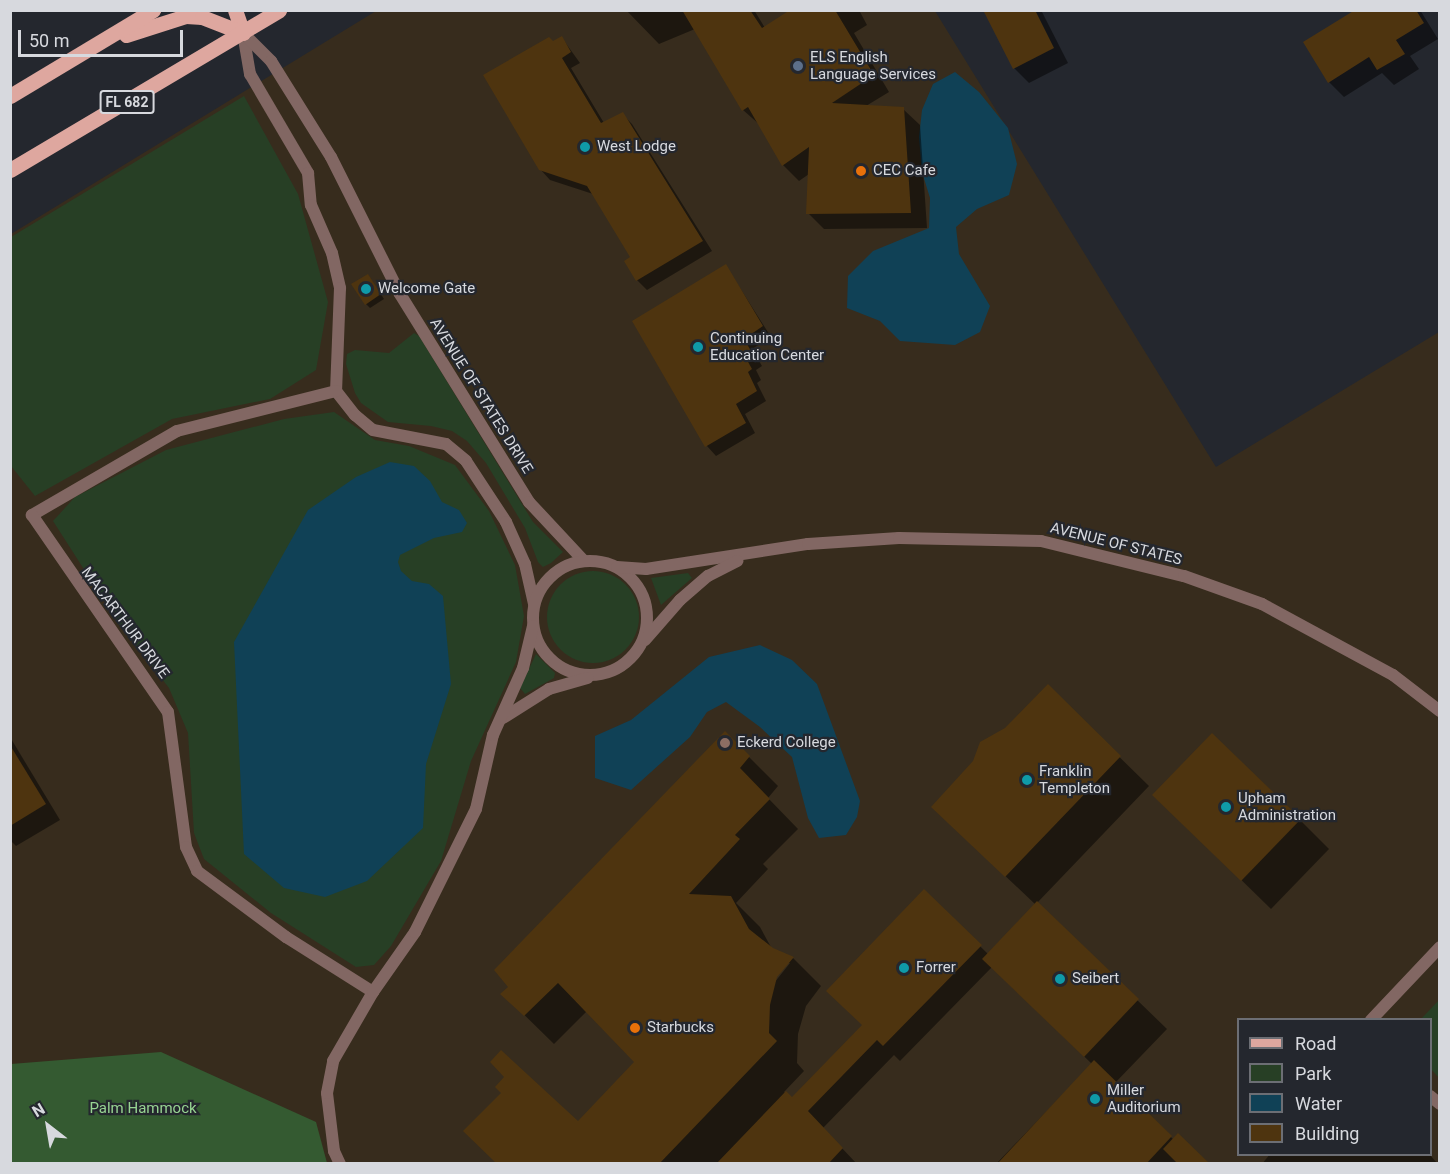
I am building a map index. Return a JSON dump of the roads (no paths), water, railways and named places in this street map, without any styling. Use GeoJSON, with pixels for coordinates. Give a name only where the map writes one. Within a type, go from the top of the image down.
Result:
{"type":"FeatureCollection","features":[{"type":"Feature","properties":{"kind":"main road"},"geometry":{"type":"LineString","coordinates":[[10,96],[153,10]]}},
{"type":"Feature","properties":{"kind":"main road"},"geometry":{"type":"LineString","coordinates":[[235,10],[243,33]]}},
{"type":"Feature","properties":{"kind":"main road","name":"FL 682"},"geometry":{"type":"LineString","coordinates":[[10,170],[279,10]]}},
{"type":"Feature","properties":{"kind":"main road"},"geometry":{"type":"LineString","coordinates":[[87,50],[186,16],[201,17],[243,33]]}},
{"type":"Feature","properties":{"kind":"street"},"geometry":{"type":"LineString","coordinates":[[243,33],[250,74],[308,173],[311,205],[332,253],[340,288],[336,391],[354,415],[373,430],[446,444],[466,461],[506,522],[525,564],[534,604],[523,668],[481,774],[476,809],[442,883],[415,932],[373,992],[333,1061],[327,1093],[333,1151],[340,1164]]}},
{"type":"Feature","properties":{"kind":"street","name":"AVENUE OF STATES DRIVE"},"geometry":{"type":"LineString","coordinates":[[243,33],[271,61],[331,157],[400,294],[529,502],[583,560]]}},
{"type":"Feature","properties":{"kind":"street","name":"MACARTHUR DRIVE"},"geometry":{"type":"LineString","coordinates":[[336,391],[177,431],[32,515],[168,712],[186,847],[197,871],[286,937],[373,992]]}},
{"type":"Feature","properties":{"kind":"street","name":"AVENUE OF STATES"},"geometry":{"type":"LineString","coordinates":[[617,567],[646,568],[808,544],[900,538],[1050,544],[1184,576],[1262,604],[1393,675],[1440,711]]}},
{"type":"Feature","properties":{"kind":"street","name":"AVENUE OF STATES"},"geometry":{"type":"LineString","coordinates":[[637,650],[680,600],[708,576],[752,554]]}},
{"type":"Feature","properties":{"kind":"street"},"geometry":{"type":"LineString","coordinates":[[502,719],[549,689],[619,667],[637,650],[645,632],[647,609],[639,588],[617,567],[583,560],[560,568],[543,584],[534,604]]}},
{"type":"Feature","properties":{"kind":"street"},"geometry":{"type":"LineString","coordinates":[[532,626],[540,647],[555,664],[576,674],[598,675]]}},
{"type":"Feature","properties":{"kind":"street"},"geometry":{"type":"LineString","coordinates":[[1373,1018],[1440,947]]}},
{"type":"Feature","properties":{"kind":"water"},"geometry":{"type":"Polygon","coordinates":[[[955,72],[979,92],[1008,128],[1017,164],[1009,195],[977,209],[956,227],[959,254],[990,306],[980,332],[955,345],[900,341],[880,321],[847,308],[848,276],[873,251],[929,228],[930,198],[922,172],[919,137],[922,110],[933,84],[955,72]]]}},
{"type":"Feature","properties":{"kind":"water"},"geometry":{"type":"Polygon","coordinates":[[[390,462],[414,466],[430,481],[442,502],[459,510],[467,523],[462,532],[434,538],[400,555],[398,562],[401,571],[412,581],[429,584],[443,596],[451,684],[426,764],[423,828],[367,881],[325,897],[284,888],[244,854],[234,642],[308,510],[356,477],[390,462]]]}},
{"type":"Feature","properties":{"kind":"water"},"geometry":{"type":"Polygon","coordinates":[[[760,645],[792,660],[817,684],[860,801],[857,817],[846,835],[819,838],[808,818],[792,757],[760,727],[726,702],[707,712],[690,737],[631,790],[595,778],[595,736],[631,720],[709,657],[760,645]]]}},
{"type":"Feature","properties":{"kind":"place","name":"ELS English Language Services"},"geometry":{"type":"Point","coordinates":[798,66]}},
{"type":"Feature","properties":{"kind":"place","name":"West Lodge"},"geometry":{"type":"Point","coordinates":[585,147]}},
{"type":"Feature","properties":{"kind":"place","name":"CEC Cafe"},"geometry":{"type":"Point","coordinates":[861,171]}},
{"type":"Feature","properties":{"kind":"place","name":"Welcome Gate"},"geometry":{"type":"Point","coordinates":[366,289]}},
{"type":"Feature","properties":{"kind":"place","name":"Continuing Education Center"},"geometry":{"type":"Point","coordinates":[698,347]}},
{"type":"Feature","properties":{"kind":"place","name":"Eckerd College"},"geometry":{"type":"Point","coordinates":[725,743]}},
{"type":"Feature","properties":{"kind":"place","name":"Franklin Templeton"},"geometry":{"type":"Point","coordinates":[1027,780]}},
{"type":"Feature","properties":{"kind":"place","name":"Upham Administration"},"geometry":{"type":"Point","coordinates":[1226,807]}},
{"type":"Feature","properties":{"kind":"place","name":"Forrer"},"geometry":{"type":"Point","coordinates":[904,968]}},
{"type":"Feature","properties":{"kind":"place","name":"Seibert"},"geometry":{"type":"Point","coordinates":[1060,979]}},
{"type":"Feature","properties":{"kind":"place","name":"Starbucks"},"geometry":{"type":"Point","coordinates":[635,1028]}},
{"type":"Feature","properties":{"kind":"place","name":"Miller Auditorium"},"geometry":{"type":"Point","coordinates":[1095,1099]}},
{"type":"Feature","properties":{"kind":"park label","name":"Palm Hammock"},"geometry":{"type":"Point","coordinates":[143,1109]}}]}
